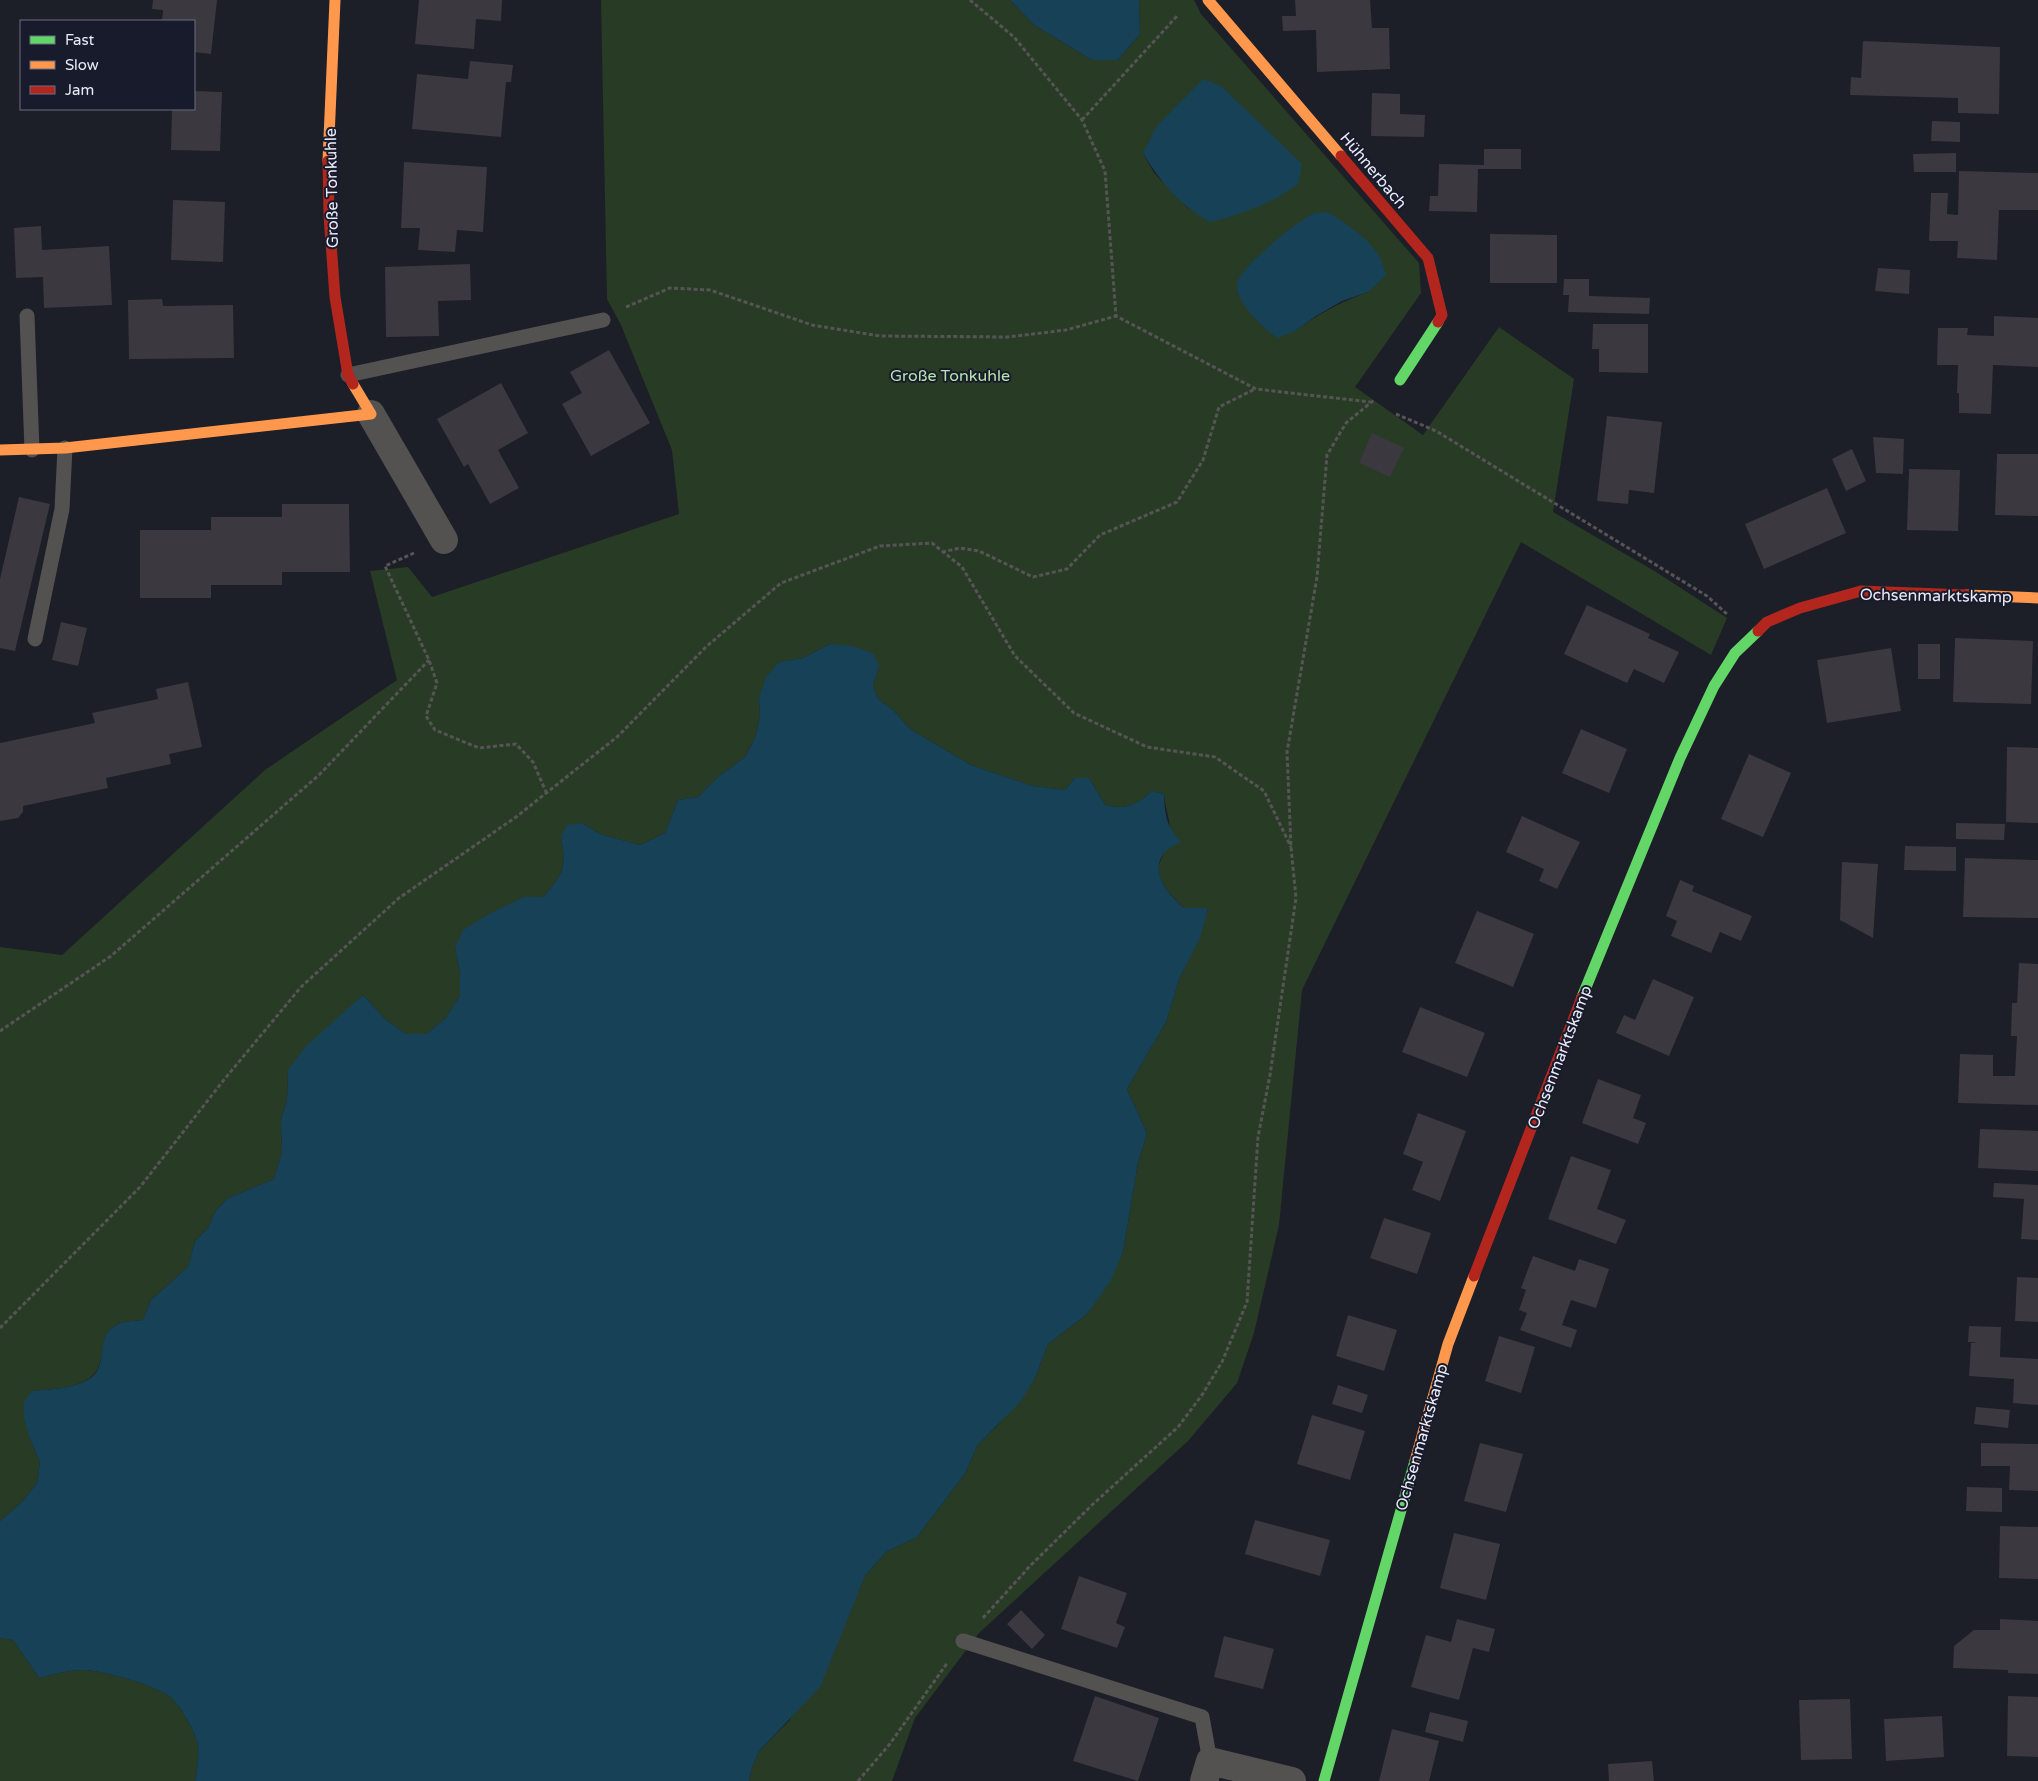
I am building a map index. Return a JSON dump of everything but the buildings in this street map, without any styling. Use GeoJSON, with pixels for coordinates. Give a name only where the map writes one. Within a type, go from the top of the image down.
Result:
{"type":"FeatureCollection","features":[{"type":"Feature","properties":{"kind":"street","name":"Große Tonkuhle"},"geometry":{"type":"LineString","coordinates":[[335,0],[328,152],[329,215],[335,297],[348,375],[444,540]]}},
{"type":"Feature","properties":{"kind":"street","name":"Hühnerbach"},"geometry":{"type":"LineString","coordinates":[[1208,0],[1428,258],[1442,315],[1400,380]]}},
{"type":"Feature","properties":{"kind":"street"},"geometry":{"type":"LineString","coordinates":[[0,450],[65,448],[371,414]]}},
{"type":"Feature","properties":{"kind":"street","name":"Ochsenmarktskamp"},"geometry":{"type":"LineString","coordinates":[[1324,1781],[1448,1344],[1603,941],[1680,758],[1714,686],[1735,652],[1767,622],[1800,608],[1861,591],[2038,598]]}},
{"type":"Feature","properties":{"kind":"street"},"geometry":{"type":"LineString","coordinates":[[1207,1771],[1292,1781]]}},
{"type":"Feature","properties":{"kind":"lane"},"geometry":{"type":"LineString","coordinates":[[27,316],[32,450]]}},
{"type":"Feature","properties":{"kind":"lane"},"geometry":{"type":"LineString","coordinates":[[348,375],[603,320]]}},
{"type":"Feature","properties":{"kind":"lane"},"geometry":{"type":"LineString","coordinates":[[35,639],[62,509],[65,448]]}},
{"type":"Feature","properties":{"kind":"lane"},"geometry":{"type":"LineString","coordinates":[[963,1641],[1202,1717],[1207,1771]]}},
{"type":"Feature","properties":{"kind":"path"},"geometry":{"type":"LineString","coordinates":[[970,0],[1014,37],[1082,120],[1106,171],[1116,316]]}},
{"type":"Feature","properties":{"kind":"path"},"geometry":{"type":"LineString","coordinates":[[1082,120],[1179,14]]}},
{"type":"Feature","properties":{"kind":"path"},"geometry":{"type":"LineString","coordinates":[[603,320],[625,307],[670,288],[710,290],[812,325],[880,336],[1008,337],[1066,330],[1116,316],[1256,389],[1371,402],[1379,406]]}},
{"type":"Feature","properties":{"kind":"path"},"geometry":{"type":"LineString","coordinates":[[942,552],[960,548],[979,551],[1033,577],[1067,570],[1100,535],[1177,502],[1202,460],[1219,407],[1256,389]]}},
{"type":"Feature","properties":{"kind":"path"},"geometry":{"type":"LineString","coordinates":[[858,1781],[888,1745],[963,1641],[1031,1565],[1092,1505],[1178,1427],[1202,1395],[1222,1362],[1247,1302],[1258,1137],[1271,1066],[1296,898],[1291,847],[1287,752],[1317,577],[1327,455],[1346,423],[1371,402]]}},
{"type":"Feature","properties":{"kind":"path"},"geometry":{"type":"LineString","coordinates":[[1395,413],[1436,431],[1707,596],[1752,636]]}},
{"type":"Feature","properties":{"kind":"path"},"geometry":{"type":"LineString","coordinates":[[0,1328],[140,1187],[301,987],[399,898],[516,817],[617,736],[707,646],[781,583],[880,546],[932,544],[962,567],[1015,656],[1074,713],[1147,747],[1215,757],[1264,791],[1291,847]]}},
{"type":"Feature","properties":{"kind":"path"},"geometry":{"type":"LineString","coordinates":[[385,566],[429,660],[437,683],[426,716],[435,730],[479,748],[516,744],[533,762],[546,792]]}},
{"type":"Feature","properties":{"kind":"path"},"geometry":{"type":"LineString","coordinates":[[0,1031],[111,956],[319,776],[429,660]]}},
{"type":"Feature","properties":{"kind":"green space","name":"Große Tonkuhle"},"geometry":{"type":"Polygon","coordinates":[[[601,0],[1010,0],[1034,25],[1092,60],[1118,60],[1140,34],[1139,0],[1194,0],[1201,14],[1419,263],[1421,293],[1355,387],[1423,435],[1499,327],[1574,379],[1553,512],[1656,572],[1727,618],[1711,655],[1521,542],[1302,990],[1279,1225],[1254,1333],[1237,1383],[1188,1441],[979,1633],[915,1718],[892,1781],[749,1781],[752,1767],[760,1750],[789,1721],[841,1633],[865,1576],[886,1552],[917,1537],[966,1472],[977,1446],[998,1425],[1035,1378],[1048,1344],[1087,1314],[1123,1252],[1138,1163],[1147,1133],[1127,1089],[1166,1022],[1180,977],[1199,938],[1208,908],[1184,908],[1165,887],[1159,875],[1160,862],[1170,832],[1164,794],[1152,791],[1141,800],[1130,805],[1119,807],[1105,805],[1089,778],[1075,778],[1065,790],[1033,786],[971,765],[910,729],[893,710],[878,699],[873,685],[879,667],[830,644],[803,658],[779,662],[759,698],[760,717],[755,738],[745,757],[719,776],[698,797],[678,800],[665,833],[640,845],[600,834],[582,823],[561,836],[562,869],[556,881],[543,897],[524,897],[455,948],[460,972],[460,995],[445,1019],[426,1034],[406,1034],[386,1020],[363,995],[288,1070],[287,1099],[281,1120],[282,1152],[274,1179],[228,1198],[216,1210],[208,1228],[195,1241],[188,1267],[151,1300],[143,1320],[122,1323],[110,1330],[106,1336],[100,1364],[92,1376],[72,1386],[32,1391],[30,1439],[40,1462],[37,1483],[23,1501],[0,1521],[0,947],[62,955],[265,770],[397,680],[370,571],[408,567],[432,597],[679,514],[672,450],[621,325],[607,299],[601,0]],[[1143,153],[1154,173],[1191,211],[1143,153]],[[1347,225],[1295,331],[1330,309],[1368,292],[1379,256],[1363,238],[1347,225]]]}},
{"type":"Feature","properties":{"kind":"green space"},"geometry":{"type":"Polygon","coordinates":[[[0,1638],[13,1640],[39,1678],[70,1671],[89,1670],[139,1683],[169,1696],[182,1712],[197,1740],[198,1754],[195,1781],[0,1781],[0,1638]]]}},
{"type":"Feature","properties":{"kind":"water"},"geometry":{"type":"Polygon","coordinates":[[[1010,0],[1139,0],[1140,34],[1118,60],[1092,60],[1034,25],[1010,0]]]}},
{"type":"Feature","properties":{"kind":"water"},"geometry":{"type":"Polygon","coordinates":[[[1203,79],[1221,86],[1302,164],[1298,184],[1288,191],[1256,207],[1210,222],[1180,201],[1156,173],[1143,153],[1157,126],[1203,79]]]}},
{"type":"Feature","properties":{"kind":"water"},"geometry":{"type":"Polygon","coordinates":[[[1328,212],[1356,231],[1369,243],[1380,258],[1386,275],[1368,292],[1342,301],[1295,331],[1277,338],[1258,322],[1245,307],[1237,284],[1247,268],[1283,235],[1305,218],[1316,213],[1328,212]]]}},
{"type":"Feature","properties":{"kind":"water"},"geometry":{"type":"Polygon","coordinates":[[[830,644],[853,646],[874,654],[879,667],[873,685],[878,699],[893,710],[910,729],[971,765],[1033,786],[1065,790],[1075,778],[1089,778],[1105,805],[1119,807],[1130,805],[1141,800],[1152,791],[1164,794],[1167,820],[1181,842],[1164,853],[1160,861],[1160,876],[1172,897],[1184,908],[1208,908],[1200,938],[1180,977],[1166,1022],[1127,1089],[1147,1133],[1138,1163],[1123,1252],[1110,1282],[1087,1314],[1048,1344],[1035,1378],[1020,1402],[977,1446],[966,1472],[917,1537],[886,1552],[865,1576],[820,1687],[760,1750],[752,1767],[749,1781],[195,1781],[198,1754],[197,1740],[182,1712],[169,1696],[139,1683],[89,1670],[70,1671],[39,1678],[13,1640],[0,1638],[0,1521],[23,1501],[37,1483],[40,1462],[30,1439],[24,1418],[24,1402],[32,1391],[72,1386],[80,1384],[93,1376],[100,1364],[103,1343],[110,1330],[122,1323],[143,1320],[151,1300],[188,1267],[195,1241],[208,1228],[216,1210],[228,1198],[274,1179],[282,1152],[281,1120],[287,1099],[288,1070],[306,1046],[363,995],[386,1020],[406,1034],[426,1034],[445,1019],[460,995],[460,972],[455,948],[463,930],[489,914],[524,897],[543,897],[556,881],[562,869],[561,836],[567,825],[582,823],[600,834],[640,845],[665,833],[678,800],[698,797],[719,776],[745,757],[755,738],[760,717],[759,698],[766,677],[779,662],[803,658],[830,644]]]}},
{"type":"Feature","properties":{"kind":"traffic: fast"},"geometry":{"type":"LineString","coordinates":[[1400,380],[1438,322]]}},
{"type":"Feature","properties":{"kind":"traffic: fast"},"geometry":{"type":"LineString","coordinates":[[1582,997],[1680,758],[1714,686],[1735,653],[1758,631]]}},
{"type":"Feature","properties":{"kind":"traffic: fast"},"geometry":{"type":"LineString","coordinates":[[1324,1781],[1415,1461]]}},
{"type":"Feature","properties":{"kind":"traffic: slow"},"geometry":{"type":"LineString","coordinates":[[328,161],[335,0]]}},
{"type":"Feature","properties":{"kind":"traffic: slow"},"geometry":{"type":"LineString","coordinates":[[1208,0],[1341,156]]}},
{"type":"Feature","properties":{"kind":"traffic: slow"},"geometry":{"type":"LineString","coordinates":[[0,450],[65,448],[371,414],[353,384]]}},
{"type":"Feature","properties":{"kind":"traffic: slow"},"geometry":{"type":"LineString","coordinates":[[1967,595],[2038,598]]}},
{"type":"Feature","properties":{"kind":"traffic: slow"},"geometry":{"type":"LineString","coordinates":[[1415,1461],[1448,1344],[1474,1276]]}},
{"type":"Feature","properties":{"kind":"traffic: jam"},"geometry":{"type":"LineString","coordinates":[[1341,156],[1428,258],[1442,315],[1438,322]]}},
{"type":"Feature","properties":{"kind":"traffic: jam"},"geometry":{"type":"LineString","coordinates":[[328,161],[329,215],[335,297],[348,375],[353,384]]}},
{"type":"Feature","properties":{"kind":"traffic: jam"},"geometry":{"type":"LineString","coordinates":[[1758,631],[1767,622],[1800,608],[1861,591],[1967,595]]}},
{"type":"Feature","properties":{"kind":"traffic: jam"},"geometry":{"type":"LineString","coordinates":[[1474,1276],[1582,997]]}}]}
